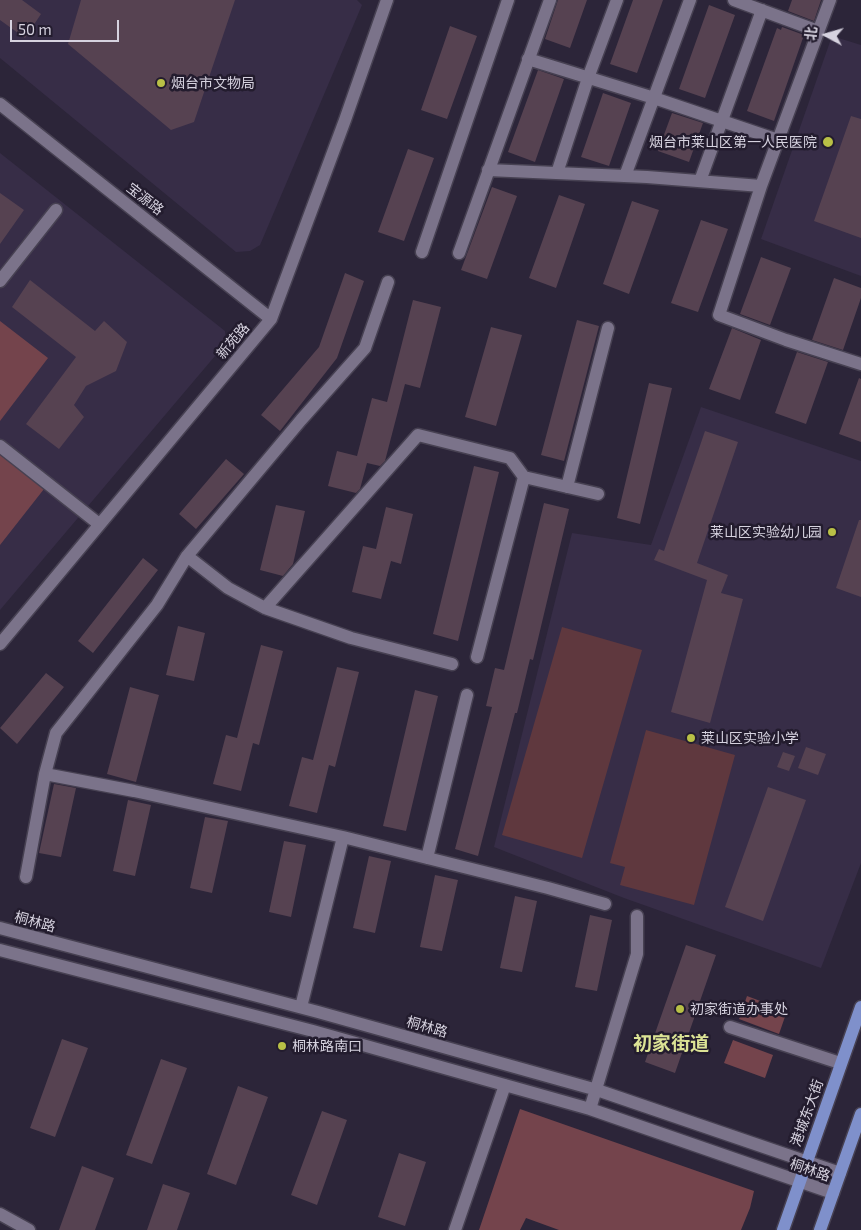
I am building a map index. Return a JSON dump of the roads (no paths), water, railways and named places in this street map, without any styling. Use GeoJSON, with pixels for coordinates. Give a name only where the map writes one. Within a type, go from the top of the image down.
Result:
{"type":"FeatureCollection","features":[{"type":"Feature","properties":{"kind":"main road","name":"港城东大街"},"geometry":{"type":"LineString","coordinates":[[782,1230],[861,1006]]}},
{"type":"Feature","properties":{"kind":"main road"},"geometry":{"type":"LineString","coordinates":[[820,1230],[861,1114]]}},
{"type":"Feature","properties":{"kind":"street","name":"新苑路"},"geometry":{"type":"LineString","coordinates":[[0,644],[271,319],[346,120],[387,0]]}},
{"type":"Feature","properties":{"kind":"street"},"geometry":{"type":"LineString","coordinates":[[422,252],[508,0]]}},
{"type":"Feature","properties":{"kind":"street"},"geometry":{"type":"LineString","coordinates":[[459,253],[550,0]]}},
{"type":"Feature","properties":{"kind":"street"},"geometry":{"type":"LineString","coordinates":[[557,173],[588,78],[617,0]]}},
{"type":"Feature","properties":{"kind":"street"},"geometry":{"type":"LineString","coordinates":[[625,176],[690,0]]}},
{"type":"Feature","properties":{"kind":"street"},"geometry":{"type":"LineString","coordinates":[[734,0],[818,31]]}},
{"type":"Feature","properties":{"kind":"street"},"geometry":{"type":"LineString","coordinates":[[830,0],[761,186],[719,315],[786,340],[861,364]]}},
{"type":"Feature","properties":{"kind":"street"},"geometry":{"type":"LineString","coordinates":[[700,182],[762,10]]}},
{"type":"Feature","properties":{"kind":"street"},"geometry":{"type":"LineString","coordinates":[[528,59],[654,98],[778,140]]}},
{"type":"Feature","properties":{"kind":"street","name":"宝源路"},"geometry":{"type":"LineString","coordinates":[[0,104],[271,319]]}},
{"type":"Feature","properties":{"kind":"street"},"geometry":{"type":"LineString","coordinates":[[488,170],[625,176],[761,186]]}},
{"type":"Feature","properties":{"kind":"street"},"geometry":{"type":"LineString","coordinates":[[0,281],[56,210]]}},
{"type":"Feature","properties":{"kind":"street"},"geometry":{"type":"LineString","coordinates":[[26,877],[45,774],[56,732],[157,605],[186,556],[301,420],[365,348],[388,282]]}},
{"type":"Feature","properties":{"kind":"street"},"geometry":{"type":"LineString","coordinates":[[567,487],[608,328]]}},
{"type":"Feature","properties":{"kind":"street"},"geometry":{"type":"LineString","coordinates":[[265,608],[418,435],[510,458],[524,477],[598,494]]}},
{"type":"Feature","properties":{"kind":"street"},"geometry":{"type":"LineString","coordinates":[[0,446],[99,524]]}},
{"type":"Feature","properties":{"kind":"street"},"geometry":{"type":"LineString","coordinates":[[476,657],[524,477]]}},
{"type":"Feature","properties":{"kind":"street"},"geometry":{"type":"LineString","coordinates":[[186,556],[228,588],[265,608],[351,638],[452,664]]}},
{"type":"Feature","properties":{"kind":"street"},"geometry":{"type":"LineString","coordinates":[[427,858],[467,695]]}},
{"type":"Feature","properties":{"kind":"street"},"geometry":{"type":"LineString","coordinates":[[45,774],[343,837],[605,904]]}},
{"type":"Feature","properties":{"kind":"street"},"geometry":{"type":"LineString","coordinates":[[301,1007],[343,837]]}},
{"type":"Feature","properties":{"kind":"street"},"geometry":{"type":"LineString","coordinates":[[590,1109],[636,954],[637,916]]}},
{"type":"Feature","properties":{"kind":"street","name":"桐林路"},"geometry":{"type":"LineString","coordinates":[[0,928],[301,1007],[597,1090],[840,1173]]}},
{"type":"Feature","properties":{"kind":"street","name":"桐林路"},"geometry":{"type":"LineString","coordinates":[[0,950],[313,1031],[590,1109],[833,1194]]}},
{"type":"Feature","properties":{"kind":"street"},"geometry":{"type":"LineString","coordinates":[[730,1027],[840,1063]]}},
{"type":"Feature","properties":{"kind":"street"},"geometry":{"type":"LineString","coordinates":[[455,1230],[505,1085]]}},
{"type":"Feature","properties":{"kind":"street"},"geometry":{"type":"LineString","coordinates":[[0,1214],[29,1230]]}},
{"type":"Feature","properties":{"kind":"place","name":"烟台市文物局"},"geometry":{"type":"Point","coordinates":[161,83]}},
{"type":"Feature","properties":{"kind":"place","name":"烟台市莱山区第一人民医院"},"geometry":{"type":"Point","coordinates":[828,142]}},
{"type":"Feature","properties":{"kind":"place","name":"莱山区实验幼儿园"},"geometry":{"type":"Point","coordinates":[832,532]}},
{"type":"Feature","properties":{"kind":"place","name":"莱山区实验小学"},"geometry":{"type":"Point","coordinates":[691,738]}},
{"type":"Feature","properties":{"kind":"place","name":"初家街道办事处"},"geometry":{"type":"Point","coordinates":[680,1009]}},
{"type":"Feature","properties":{"kind":"place","name":"桐林路南口"},"geometry":{"type":"Point","coordinates":[282,1046]}},
{"type":"Feature","properties":{"kind":"district","name":"初家街道"},"geometry":{"type":"Point","coordinates":[671,1044]}}]}
